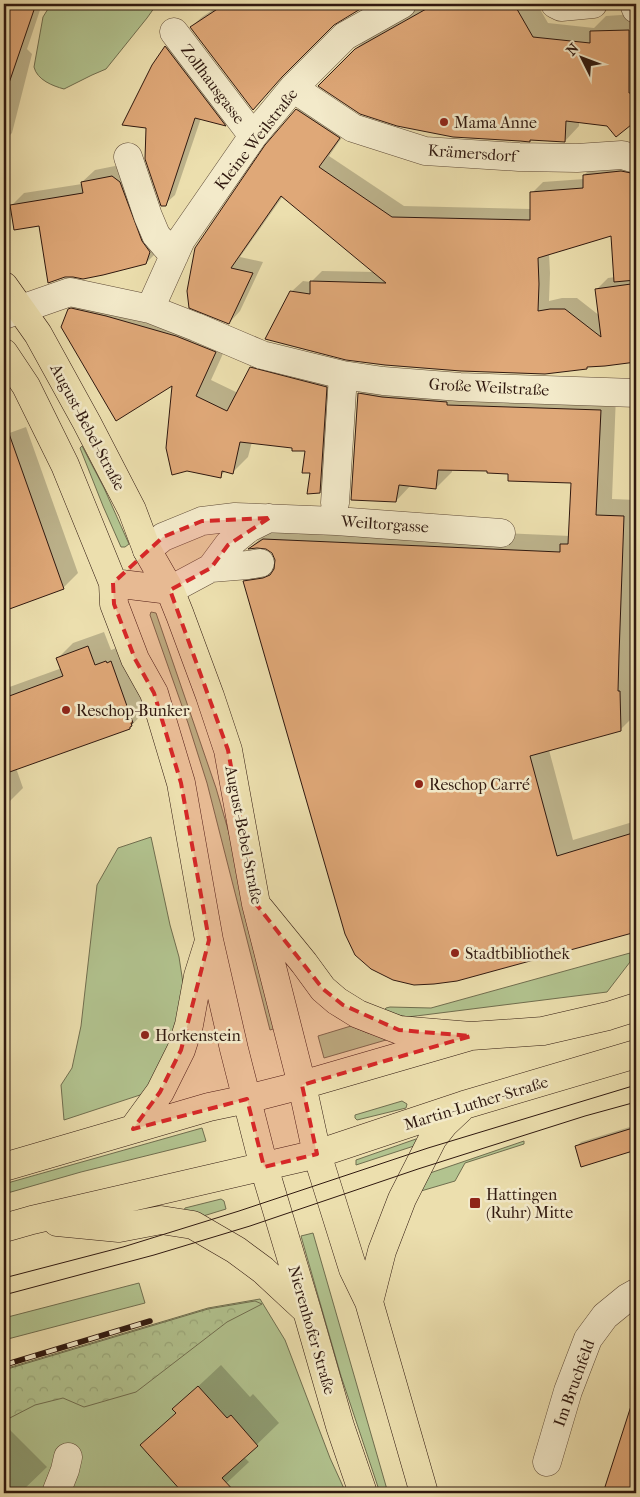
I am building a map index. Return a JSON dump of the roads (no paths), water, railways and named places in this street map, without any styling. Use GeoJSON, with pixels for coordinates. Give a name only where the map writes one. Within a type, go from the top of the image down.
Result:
{"type":"FeatureCollection","features":[{"type":"Feature","properties":{"kind":"main road","name":"August-Bebel-Straße"},"geometry":{"type":"LineString","coordinates":[[4,286],[12,312],[38,334],[56,366],[132,510],[147,550],[170,590],[180,615],[228,750],[256,904],[302,1085]]}},
{"type":"Feature","properties":{"kind":"main road"},"geometry":{"type":"LineString","coordinates":[[4,353],[26,386],[65,465],[113,583],[114,604],[135,659],[154,693],[181,783],[209,940],[264,1167]]}},
{"type":"Feature","properties":{"kind":"main road"},"geometry":{"type":"LineString","coordinates":[[113,583],[147,550]]}},
{"type":"Feature","properties":{"kind":"main road"},"geometry":{"type":"LineString","coordinates":[[113,583],[170,590]]}},
{"type":"Feature","properties":{"kind":"main road"},"geometry":{"type":"LineString","coordinates":[[256,904],[304,962],[323,989],[358,1014],[399,1030],[471,1036],[543,1031],[608,1016],[636,1007]]}},
{"type":"Feature","properties":{"kind":"main road"},"geometry":{"type":"LineString","coordinates":[[133,1129],[160,1092],[181,1050],[189,1025],[198,976],[209,940]]}},
{"type":"Feature","properties":{"kind":"main road"},"geometry":{"type":"LineString","coordinates":[[4,1167],[209,1107],[359,1070],[471,1036]]}},
{"type":"Feature","properties":{"kind":"main road","name":"Martin-Luther-Straße"},"geometry":{"type":"LineString","coordinates":[[4,1228],[318,1154],[464,1105],[636,1054]]}},
{"type":"Feature","properties":{"kind":"main road"},"geometry":{"type":"LineString","coordinates":[[302,1085],[318,1154],[353,1269],[369,1302],[424,1493]]}},
{"type":"Feature","properties":{"kind":"main road"},"geometry":{"type":"LineString","coordinates":[[369,1302],[382,1251],[402,1199],[433,1138],[444,1124],[464,1105]]}},
{"type":"Feature","properties":{"kind":"main road","name":"Nierenhofer Straße"},"geometry":{"type":"LineString","coordinates":[[264,1167],[340,1426],[363,1493]]}},
{"type":"Feature","properties":{"kind":"main road","name":"Martin-Luther-Straße"},"geometry":{"type":"LineString","coordinates":[[32,1220],[119,1228],[161,1220],[193,1225],[236,1250],[263,1270],[307,1311]]}},
{"type":"Feature","properties":{"kind":"street","name":"Kleine Weilstraße"},"geometry":{"type":"LineString","coordinates":[[150,309],[181,240],[253,136],[293,88],[345,36],[402,4]]}},
{"type":"Feature","properties":{"kind":"street"},"geometry":{"type":"LineString","coordinates":[[555,4],[561,7],[593,4]]}},
{"type":"Feature","properties":{"kind":"street"},"geometry":{"type":"LineString","coordinates":[[634,4],[636,9]]}},
{"type":"Feature","properties":{"kind":"street","name":"Zollhausgasse"},"geometry":{"type":"LineString","coordinates":[[174,32],[253,136]]}},
{"type":"Feature","properties":{"kind":"street","name":"Krämersdorf"},"geometry":{"type":"LineString","coordinates":[[293,88],[353,128],[425,151],[519,158],[577,158],[622,155],[636,159]]}},
{"type":"Feature","properties":{"kind":"street"},"geometry":{"type":"LineString","coordinates":[[128,157],[156,235],[174,256]]}},
{"type":"Feature","properties":{"kind":"street","name":"Große Weilstraße"},"geometry":{"type":"LineString","coordinates":[[12,312],[70,292],[150,309],[262,355],[343,375],[383,381],[460,387],[636,393]]}},
{"type":"Feature","properties":{"kind":"street"},"geometry":{"type":"LineString","coordinates":[[335,503],[343,375]]}},
{"type":"Feature","properties":{"kind":"street","name":"Weiltorgasse"},"geometry":{"type":"LineString","coordinates":[[147,550],[163,537],[202,521],[235,517],[336,521],[501,533]]}},
{"type":"Feature","properties":{"kind":"street"},"geometry":{"type":"LineString","coordinates":[[211,568],[228,545],[249,528],[269,518]]}},
{"type":"Feature","properties":{"kind":"street"},"geometry":{"type":"LineString","coordinates":[[170,590],[211,568],[260,563]]}},
{"type":"Feature","properties":{"kind":"street","name":"Im Bruchfeld"},"geometry":{"type":"LineString","coordinates":[[547,1462],[568,1391],[588,1339],[605,1316],[636,1293]]}},
{"type":"Feature","properties":{"kind":"street"},"geometry":{"type":"LineString","coordinates":[[56,1493],[68,1457]]}},
{"type":"Feature","properties":{"kind":"tram line"},"geometry":{"type":"LineString","coordinates":[[4,1278],[123,1247],[239,1211],[428,1148],[636,1085]]}},
{"type":"Feature","properties":{"kind":"tram line"},"geometry":{"type":"LineString","coordinates":[[4,1295],[154,1255],[250,1226],[418,1169],[585,1116],[636,1102]]}},
{"type":"Feature","properties":{"kind":"railway"},"geometry":{"type":"LineString","coordinates":[[4,1365],[150,1321]]}},
{"type":"Feature","properties":{"kind":"place","name":"Mama Anne"},"geometry":{"type":"Point","coordinates":[444,122]}},
{"type":"Feature","properties":{"kind":"place","name":"Reschop-Bunker"},"geometry":{"type":"Point","coordinates":[66,710]}},
{"type":"Feature","properties":{"kind":"place","name":"Reschop Carré"},"geometry":{"type":"Point","coordinates":[419,784]}},
{"type":"Feature","properties":{"kind":"place","name":"Stadtbibliothek"},"geometry":{"type":"Point","coordinates":[455,953]}},
{"type":"Feature","properties":{"kind":"place","name":"Horkenstein"},"geometry":{"type":"Point","coordinates":[145,1035]}},
{"type":"Feature","properties":{"kind":"place","name":"Hattingen (Ruhr) Mitte"},"geometry":{"type":"Point","coordinates":[475,1203]}}]}
